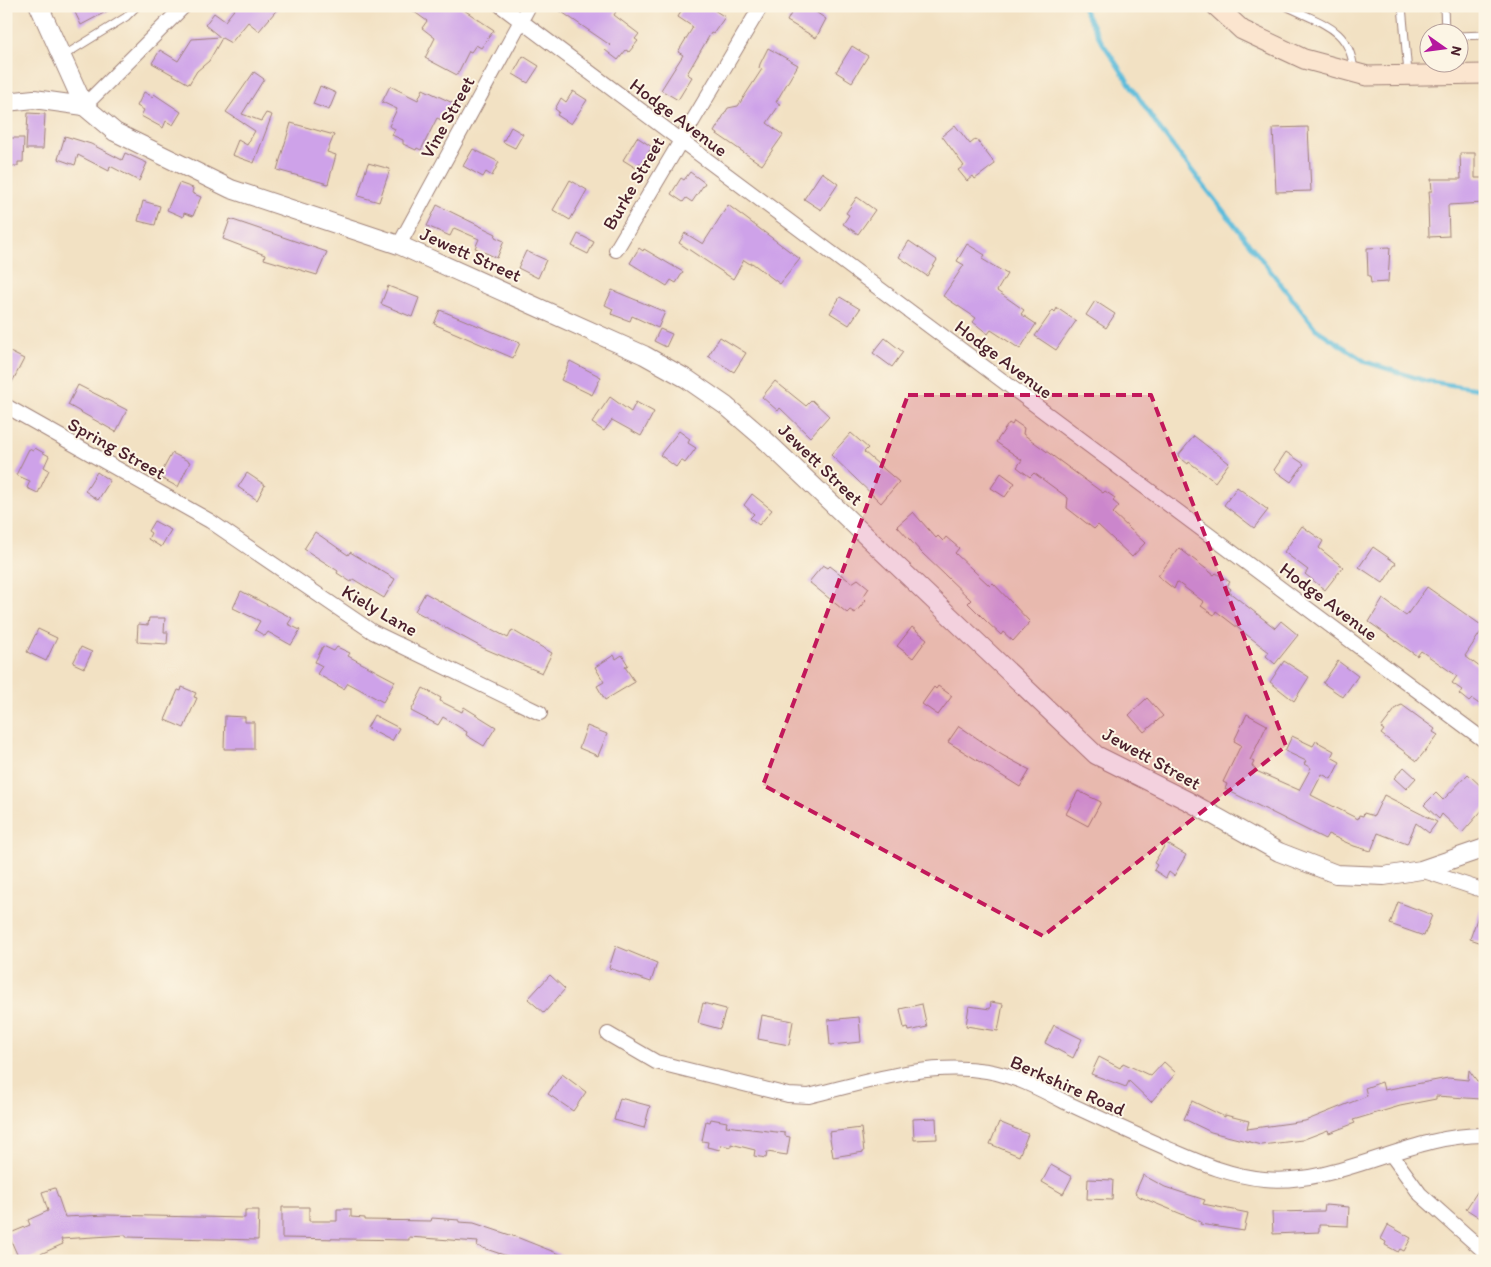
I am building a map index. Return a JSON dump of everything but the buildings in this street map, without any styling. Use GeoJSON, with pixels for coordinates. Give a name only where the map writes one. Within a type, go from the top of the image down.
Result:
{"type":"FeatureCollection","features":[{"type":"Feature","properties":{"kind":"main road"},"geometry":{"type":"LineString","coordinates":[[1216,6],[1242,30],[1304,59],[1354,73],[1368,76],[1408,76],[1446,73],[1485,74]]}},
{"type":"Feature","properties":{"kind":"street"},"geometry":{"type":"LineString","coordinates":[[39,6],[84,106]]}},
{"type":"Feature","properties":{"kind":"street"},"geometry":{"type":"LineString","coordinates":[[84,106],[184,6]]}},
{"type":"Feature","properties":{"kind":"street","name":"Hodge Avenue"},"geometry":{"type":"LineString","coordinates":[[502,6],[680,141],[1485,741]]}},
{"type":"Feature","properties":{"kind":"street","name":"Vine Street"},"geometry":{"type":"LineString","coordinates":[[399,245],[529,6]]}},
{"type":"Feature","properties":{"kind":"street","name":"Burke Street"},"geometry":{"type":"LineString","coordinates":[[616,250],[761,6]]}},
{"type":"Feature","properties":{"kind":"street"},"geometry":{"type":"LineString","coordinates":[[6,102],[34,99],[84,106]]}},
{"type":"Feature","properties":{"kind":"street","name":"Jewett Street"},"geometry":{"type":"LineString","coordinates":[[84,106],[115,132],[230,189],[399,245],[644,355],[687,379],[726,406],[762,437],[1096,755],[1188,801],[1279,852],[1336,874],[1384,876],[1421,870],[1485,848]]}},
{"type":"Feature","properties":{"kind":"street","name":"Spring Street"},"geometry":{"type":"LineString","coordinates":[[6,406],[210,522]]}},
{"type":"Feature","properties":{"kind":"street","name":"Kiely Lane"},"geometry":{"type":"LineString","coordinates":[[210,522],[373,632],[540,714]]}},
{"type":"Feature","properties":{"kind":"street"},"geometry":{"type":"LineString","coordinates":[[1421,870],[1485,891]]}},
{"type":"Feature","properties":{"kind":"street","name":"Berkshire Road"},"geometry":{"type":"LineString","coordinates":[[608,1034],[656,1062],[788,1095],[809,1096],[936,1068],[988,1072],[1027,1084],[1121,1128],[1216,1169],[1246,1177],[1266,1179],[1297,1177],[1359,1164],[1433,1141],[1469,1134],[1485,1135]]}},
{"type":"Feature","properties":{"kind":"street"},"geometry":{"type":"LineString","coordinates":[[1391,1154],[1420,1194],[1485,1252]]}},
{"type":"Feature","properties":{"kind":"lane"},"geometry":{"type":"LineString","coordinates":[[62,57],[126,17],[137,6]]}},
{"type":"Feature","properties":{"kind":"lane"},"geometry":{"type":"LineString","coordinates":[[1286,6],[1338,32],[1346,41],[1352,53],[1354,73]]}},
{"type":"Feature","properties":{"kind":"lane"},"geometry":{"type":"LineString","coordinates":[[1402,6],[1408,76]]}},
{"type":"Feature","properties":{"kind":"lane"},"geometry":{"type":"LineString","coordinates":[[1444,6],[1445,22]]}},
{"type":"Feature","properties":{"kind":"lane"},"geometry":{"type":"LineString","coordinates":[[1468,36],[1485,35]]}},
{"type":"Feature","properties":{"kind":"highlighted area"},"geometry":{"type":"Polygon","coordinates":[[[908,395],[1151,395],[1286,746],[1043,936],[763,785],[908,395]]]}},
{"type":"Feature","properties":{"kind":"waterway"},"geometry":{"type":"LineString","coordinates":[[1082,6],[1100,39],[1161,131],[1316,329],[1366,362],[1426,381],[1485,390]]}}]}
